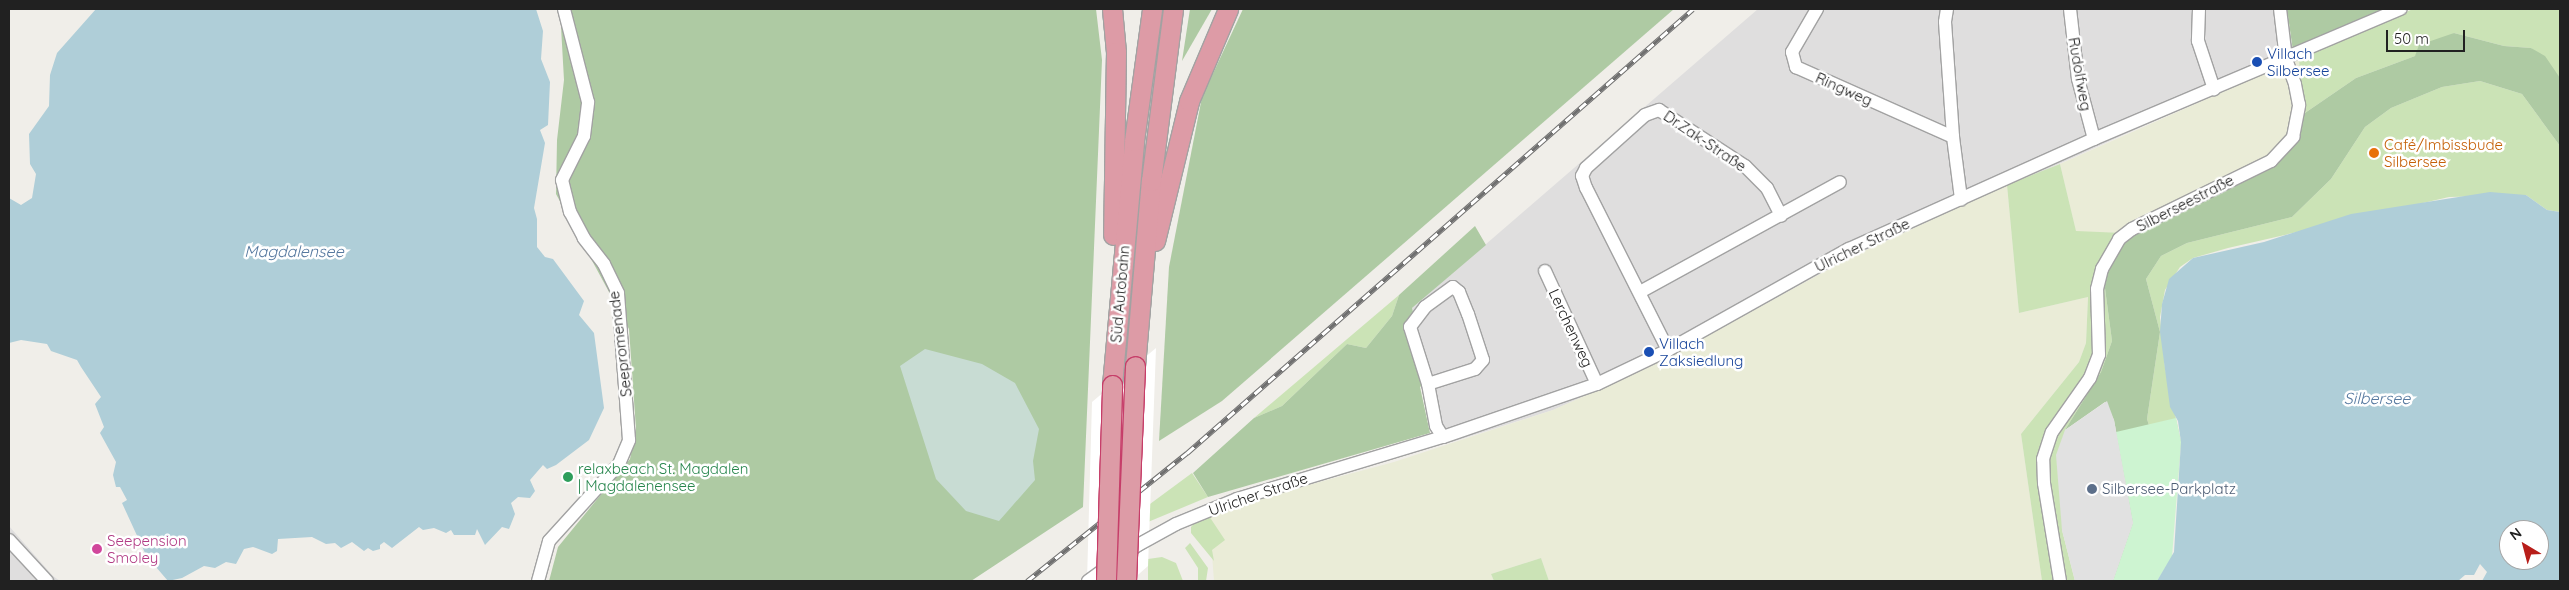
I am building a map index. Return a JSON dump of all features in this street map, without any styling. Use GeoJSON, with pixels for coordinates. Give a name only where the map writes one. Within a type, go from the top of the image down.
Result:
{"type":"FeatureCollection","features":[{"type":"Feature","properties":{"kind":"highway"},"geometry":{"type":"LineString","coordinates":[[1112,9],[1116,52],[1113,254],[1120,288]]}},
{"type":"Feature","properties":{"kind":"highway","name":"Süd Autobahn"},"geometry":{"type":"LineString","coordinates":[[1106,581],[1112,385],[1120,288],[1152,9]]}},
{"type":"Feature","properties":{"kind":"highway","name":"Süd Autobahn"},"geometry":{"type":"LineString","coordinates":[[1126,581],[1135,366],[1142,275],[1173,9]]}},
{"type":"Feature","properties":{"kind":"highway"},"geometry":{"type":"LineString","coordinates":[[1142,275],[1157,235],[1190,101],[1228,9]]}},
{"type":"Feature","properties":{"kind":"street","name":"Seepromenade"},"geometry":{"type":"LineString","coordinates":[[538,581],[549,541],[619,464],[629,440],[618,293],[604,264],[584,238],[570,212],[562,180],[584,136],[588,102],[564,9]]}},
{"type":"Feature","properties":{"kind":"street","name":"Ringweg"},"geometry":{"type":"LineString","coordinates":[[1817,9],[1792,52],[1796,67],[1953,138]]}},
{"type":"Feature","properties":{"kind":"street"},"geometry":{"type":"LineString","coordinates":[[1947,9],[1945,22],[1953,138],[1961,199]]}},
{"type":"Feature","properties":{"kind":"street","name":"Rudolfweg"},"geometry":{"type":"LineString","coordinates":[[2070,9],[2078,79],[2094,139]]}},
{"type":"Feature","properties":{"kind":"street"},"geometry":{"type":"LineString","coordinates":[[2198,9],[2198,41],[2214,89]]}},
{"type":"Feature","properties":{"kind":"street","name":"Silberseestraße"},"geometry":{"type":"LineString","coordinates":[[2060,581],[2044,483],[2043,460],[2052,432],[2090,378],[2099,355],[2097,289],[2106,258],[2119,240],[2143,222],[2281,153],[2298,125],[2296,84],[2286,59],[2280,9]]}},
{"type":"Feature","properties":{"kind":"street","name":"Ulricher Straße"},"geometry":{"type":"LineString","coordinates":[[1088,581],[1138,545],[1216,507],[1286,483],[1443,437],[1597,384],[1668,350],[1849,249],[2094,139],[2401,9]]}},
{"type":"Feature","properties":{"kind":"street","name":"Dr.Zak-Straße"},"geometry":{"type":"LineString","coordinates":[[1668,350],[1582,176],[1597,157],[1653,110],[1659,110],[1745,166],[1767,188],[1781,216]]}},
{"type":"Feature","properties":{"kind":"street"},"geometry":{"type":"LineString","coordinates":[[1640,292],[1840,182]]}},
{"type":"Feature","properties":{"kind":"street","name":"Lerchenweg"},"geometry":{"type":"LineString","coordinates":[[1545,271],[1597,384]]}},
{"type":"Feature","properties":{"kind":"street"},"geometry":{"type":"LineString","coordinates":[[1428,384],[1475,369],[1483,360],[1459,292],[1453,287],[1413,320],[1410,326],[1428,384],[1436,426],[1443,437]]}},
{"type":"Feature","properties":{"kind":"street"},"geometry":{"type":"LineString","coordinates":[[9,540],[47,581]]}},
{"type":"Feature","properties":{"kind":"shaded area"},"geometry":{"type":"Polygon","coordinates":[[[1758,9],[2287,9],[2293,51],[2284,63],[1851,257],[1652,366],[1553,410],[1452,442],[1442,426],[1412,308],[1758,9]]]}},
{"type":"Feature","properties":{"kind":"shaded area","name":"Silbersee-Parkplatz"},"geometry":{"type":"Polygon","coordinates":[[[2107,401],[2114,420],[2133,523],[2113,581],[2075,581],[2062,530],[2056,455],[2065,430],[2107,401]]]}},
{"type":"Feature","properties":{"kind":"shaded area"},"geometry":{"type":"Polygon","coordinates":[[[9,526],[53,576],[60,581],[9,581],[9,526]]]}},
{"type":"Feature","properties":{"kind":"green space"},"geometry":{"type":"Polygon","coordinates":[[[560,9],[1096,9],[1102,60],[1083,507],[971,581],[549,581],[558,547],[630,459],[636,429],[629,329],[556,194],[557,140],[564,80],[560,9]]]}},
{"type":"Feature","properties":{"kind":"green space"},"geometry":{"type":"Polygon","coordinates":[[[1190,9],[1212,9],[1182,61],[1190,9]]]}},
{"type":"Feature","properties":{"kind":"green space"},"geometry":{"type":"Polygon","coordinates":[[[1243,9],[1674,9],[1222,401],[1159,441],[1169,267],[1202,97],[1243,9]]]}},
{"type":"Feature","properties":{"kind":"green space"},"geometry":{"type":"Polygon","coordinates":[[[2287,9],[2388,9],[2293,51],[2287,9]]]}},
{"type":"Feature","properties":{"kind":"green space"},"geometry":{"type":"Polygon","coordinates":[[[2413,9],[2560,9],[2560,78],[2531,48],[2504,46],[2454,33],[2415,56],[2356,78],[2302,115],[2299,58],[2413,9]]]}},
{"type":"Feature","properties":{"kind":"green space"},"geometry":{"type":"Polygon","coordinates":[[[2454,33],[2504,46],[2531,48],[2545,56],[2560,78],[2560,146],[2522,94],[2480,81],[2442,87],[2391,108],[2365,127],[2331,179],[2292,217],[2187,243],[2161,256],[2146,279],[2160,332],[2147,419],[2163,470],[2157,581],[2113,581],[2133,523],[2114,420],[2105,402],[2065,430],[2101,372],[2112,341],[2102,266],[2123,233],[2275,163],[2302,115],[2356,78],[2415,56],[2419,45],[2454,33]]]}},
{"type":"Feature","properties":{"kind":"green space"},"geometry":{"type":"Polygon","coordinates":[[[2299,58],[2300,88],[2287,152],[2123,233],[2076,232],[2060,164],[2299,58]]]}},
{"type":"Feature","properties":{"kind":"green space"},"geometry":{"type":"Polygon","coordinates":[[[2480,81],[2522,94],[2560,146],[2560,212],[2547,210],[2526,195],[2449,197],[2228,248],[2193,258],[2180,267],[2165,290],[2160,317],[2165,368],[2181,442],[2177,487],[2163,470],[2147,419],[2160,332],[2146,279],[2161,256],[2187,243],[2292,217],[2331,179],[2365,127],[2391,108],[2442,87],[2480,81]]]}},
{"type":"Feature","properties":{"kind":"green space"},"geometry":{"type":"Polygon","coordinates":[[[2060,164],[2076,231],[2123,233],[2102,266],[2112,341],[2101,372],[2065,430],[2062,530],[2075,581],[2042,581],[2021,434],[2079,362],[2086,343],[2088,297],[2019,313],[2007,185],[2060,164]]]}},
{"type":"Feature","properties":{"kind":"green space"},"geometry":{"type":"Polygon","coordinates":[[[2007,185],[2019,313],[2088,297],[2086,343],[2079,362],[2021,434],[2042,581],[1549,581],[1541,558],[1491,574],[1494,581],[1214,581],[1209,516],[1249,501],[1394,462],[1553,410],[1652,366],[1851,257],[2007,185]]]}},
{"type":"Feature","properties":{"kind":"green space"},"geometry":{"type":"Polygon","coordinates":[[[1475,226],[1486,245],[1412,308],[1430,379],[1420,387],[1430,433],[1208,497],[1193,473],[1254,418],[1282,406],[1347,344],[1366,348],[1392,316],[1399,295],[1475,226]]]}},
{"type":"Feature","properties":{"kind":"green space"},"geometry":{"type":"Polygon","coordinates":[[[1399,295],[1392,316],[1366,348],[1347,344],[1282,406],[1254,418],[1399,295]]]}},
{"type":"Feature","properties":{"kind":"green space"},"geometry":{"type":"Polygon","coordinates":[[[925,349],[982,364],[1015,383],[1039,429],[1033,461],[1035,480],[999,521],[966,511],[936,479],[900,366],[925,349]]]}},
{"type":"Feature","properties":{"kind":"green space"},"geometry":{"type":"Polygon","coordinates":[[[2176,418],[2181,442],[2172,557],[2157,581],[2113,581],[2133,523],[2116,432],[2176,418]]]}},
{"type":"Feature","properties":{"kind":"green space"},"geometry":{"type":"Polygon","coordinates":[[[1192,473],[1208,497],[1148,522],[1150,504],[1192,473]]]}},
{"type":"Feature","properties":{"kind":"green space"},"geometry":{"type":"Polygon","coordinates":[[[1209,516],[1225,540],[1212,550],[1214,561],[1191,533],[1191,527],[1197,520],[1209,516]]]}},
{"type":"Feature","properties":{"kind":"green space"},"geometry":{"type":"Polygon","coordinates":[[[1190,543],[1208,568],[1206,581],[1198,581],[1198,568],[1185,548],[1190,543]]]}},
{"type":"Feature","properties":{"kind":"green space"},"geometry":{"type":"Polygon","coordinates":[[[1162,557],[1176,563],[1183,581],[1148,581],[1148,559],[1162,557]]]}},
{"type":"Feature","properties":{"kind":"green space"},"geometry":{"type":"Polygon","coordinates":[[[1541,558],[1549,581],[1494,581],[1491,574],[1541,558]]]}},
{"type":"Feature","properties":{"kind":"water","name":"Magdalensee"},"geometry":{"type":"Polygon","coordinates":[[[96,9],[536,9],[543,31],[541,59],[550,82],[548,125],[540,130],[545,143],[534,208],[537,219],[537,247],[545,257],[553,259],[584,301],[579,315],[594,333],[604,408],[589,440],[556,465],[547,469],[543,465],[530,480],[535,491],[530,498],[518,497],[511,503],[515,514],[509,529],[502,527],[485,545],[477,529],[475,535],[454,535],[451,530],[446,533],[434,528],[423,530],[419,527],[392,548],[384,542],[380,545],[380,549],[373,551],[368,548],[364,551],[352,542],[341,548],[335,543],[326,544],[312,537],[278,539],[277,551],[272,554],[253,547],[244,549],[236,564],[226,562],[215,568],[204,566],[182,578],[168,581],[156,567],[145,553],[122,503],[127,500],[120,487],[116,487],[113,475],[116,462],[100,433],[104,427],[95,404],[101,397],[77,360],[51,351],[47,344],[21,340],[9,343],[9,198],[21,205],[32,198],[36,174],[30,164],[29,134],[49,106],[50,75],[57,53],[96,9]]]}},
{"type":"Feature","properties":{"kind":"water","name":"Silbersee"},"geometry":{"type":"Polygon","coordinates":[[[2490,192],[2526,195],[2547,210],[2560,212],[2560,581],[2482,581],[2487,572],[2480,564],[2474,575],[2465,575],[2458,581],[2157,581],[2174,552],[2181,442],[2178,421],[2170,407],[2160,332],[2162,304],[2169,279],[2193,258],[2264,242],[2351,214],[2490,192]]]}},
{"type":"Feature","properties":{"kind":"pier"},"geometry":{"type":"Polygon","coordinates":[[[1156,348],[1148,566],[1131,581],[1087,581],[1092,402],[1156,348]]]}},
{"type":"Feature","properties":{"kind":"railway"},"geometry":{"type":"LineString","coordinates":[[1027,581],[1187,453],[1693,9]]}},
{"type":"Feature","properties":{"kind":"place","name":"Villach Silbersee"},"geometry":{"type":"Point","coordinates":[2257,62]}},
{"type":"Feature","properties":{"kind":"place","name":"Café/Imbissbude Silbersee"},"geometry":{"type":"Point","coordinates":[2374,153]}},
{"type":"Feature","properties":{"kind":"place","name":"Villach Zaksiedlung"},"geometry":{"type":"Point","coordinates":[1649,352]}},
{"type":"Feature","properties":{"kind":"place","name":"relaxbeach St. Magdalen | Magdalenensee"},"geometry":{"type":"Point","coordinates":[568,477]}},
{"type":"Feature","properties":{"kind":"place","name":"Silbersee-Parkplatz"},"geometry":{"type":"Point","coordinates":[2092,489]}},
{"type":"Feature","properties":{"kind":"place","name":"Seepension Smoley"},"geometry":{"type":"Point","coordinates":[97,549]}}]}
